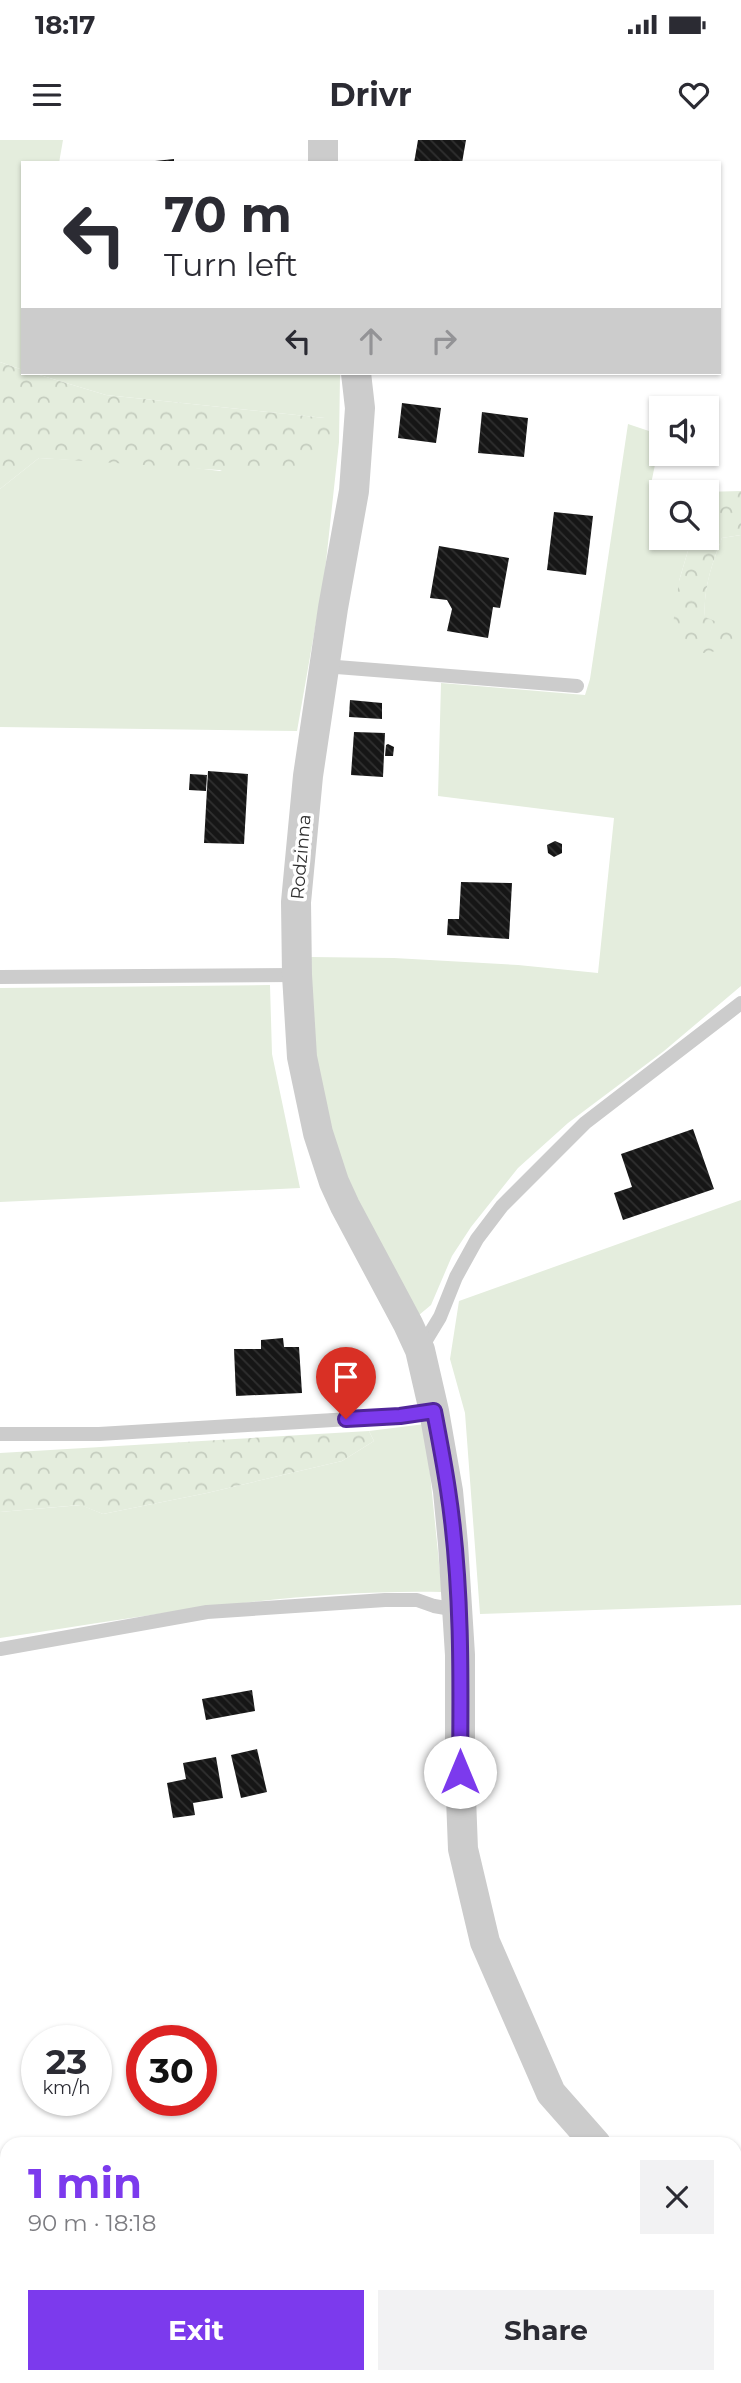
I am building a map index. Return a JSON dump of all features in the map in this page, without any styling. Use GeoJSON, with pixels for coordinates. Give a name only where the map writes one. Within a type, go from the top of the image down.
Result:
{"type":"FeatureCollection","features":[{"type":"Feature","properties":{"kind":"street"},"geometry":{"type":"LineString","coordinates":[[323,140],[323,161]]}},
{"type":"Feature","properties":{"kind":"street","name":"Rodzinna"},"geometry":{"type":"LineString","coordinates":[[356,375],[360,408],[354,491],[308,776],[296,902],[302,1057],[318,1133],[345,1206],[414,1337],[434,1411],[448,1491],[460,1655],[463,1849],[485,1942],[551,2093],[590,2137]]}},
{"type":"Feature","properties":{"kind":"lane"},"geometry":{"type":"LineString","coordinates":[[324,666],[577,686]]}},
{"type":"Feature","properties":{"kind":"lane"},"geometry":{"type":"LineString","coordinates":[[0,977],[297,975]]}},
{"type":"Feature","properties":{"kind":"lane"},"geometry":{"type":"LineString","coordinates":[[414,1337],[440,1317],[456,1277],[477,1238],[502,1206],[585,1123],[741,1003]]}},
{"type":"Feature","properties":{"kind":"lane"},"geometry":{"type":"LineString","coordinates":[[0,1434],[112,1433],[400,1416],[434,1411]]}},
{"type":"Feature","properties":{"kind":"lane"},"geometry":{"type":"LineString","coordinates":[[0,1649],[207,1612],[384,1600],[417,1600],[457,1610]]}},
{"type":"Feature","properties":{"kind":"green space"},"geometry":{"type":"Polygon","coordinates":[[[0,140],[63,140],[59,161],[21,161],[21,369],[0,362],[0,140]]]}},
{"type":"Feature","properties":{"kind":"green space"},"geometry":{"type":"Polygon","coordinates":[[[0,362],[21,369],[21,375],[40,375],[106,395],[325,418],[339,442],[299,474],[39,458],[0,489],[0,362]]]}},
{"type":"Feature","properties":{"kind":"green space"},"geometry":{"type":"Polygon","coordinates":[[[40,375],[340,375],[339,442],[325,571],[297,731],[0,727],[0,489],[39,458],[171,465],[220,471],[325,418],[106,395],[40,375]]]}},
{"type":"Feature","properties":{"kind":"green space"},"geometry":{"type":"Polygon","coordinates":[[[628,424],[649,431],[649,466],[655,466],[652,480],[649,480],[649,550],[688,550],[679,581],[705,617],[707,586],[722,538],[741,535],[741,986],[664,1051],[568,1123],[518,1168],[471,1227],[452,1256],[431,1305],[419,1315],[361,1211],[334,1144],[312,1037],[311,957],[394,958],[518,965],[598,973],[614,818],[438,796],[441,683],[585,695],[590,679],[628,424]]]}},
{"type":"Feature","properties":{"kind":"green space"},"geometry":{"type":"Polygon","coordinates":[[[741,491],[741,535],[722,538],[719,546],[719,492],[741,491]]]}},
{"type":"Feature","properties":{"kind":"green space"},"geometry":{"type":"Polygon","coordinates":[[[688,550],[718,550],[705,596],[705,617],[734,629],[731,649],[689,655],[673,624],[679,581],[688,550]]]}},
{"type":"Feature","properties":{"kind":"green space"},"geometry":{"type":"Polygon","coordinates":[[[270,985],[272,1054],[300,1188],[0,1202],[0,988],[270,985]]]}},
{"type":"Feature","properties":{"kind":"green space"},"geometry":{"type":"Polygon","coordinates":[[[741,1200],[741,1605],[480,1614],[465,1413],[450,1359],[459,1301],[741,1200]]]}},
{"type":"Feature","properties":{"kind":"green space"},"geometry":{"type":"Polygon","coordinates":[[[425,1424],[442,1592],[387,1592],[276,1599],[0,1638],[0,1512],[81,1505],[103,1514],[207,1493],[342,1461],[374,1441],[369,1431],[425,1424]]]}},
{"type":"Feature","properties":{"kind":"green space"},"geometry":{"type":"Polygon","coordinates":[[[369,1431],[374,1441],[342,1461],[207,1493],[103,1514],[80,1505],[0,1512],[0,1453],[369,1431]]]}},
{"type":"Feature","properties":{"kind":"building"},"geometry":{"type":"Polygon","coordinates":[[[418,140],[466,140],[462,161],[414,161],[418,140]]]}},
{"type":"Feature","properties":{"kind":"building"},"geometry":{"type":"Polygon","coordinates":[[[402,403],[441,408],[436,443],[398,438],[402,403]]]}},
{"type":"Feature","properties":{"kind":"building"},"geometry":{"type":"Polygon","coordinates":[[[482,412],[528,418],[524,457],[478,453],[482,412]]]}},
{"type":"Feature","properties":{"kind":"building"},"geometry":{"type":"Polygon","coordinates":[[[554,512],[593,516],[586,575],[547,570],[554,512]]]}},
{"type":"Feature","properties":{"kind":"building"},"geometry":{"type":"Polygon","coordinates":[[[439,546],[509,558],[500,608],[493,607],[488,638],[447,631],[452,609],[447,600],[430,598],[439,546]]]}},
{"type":"Feature","properties":{"kind":"building"},"geometry":{"type":"Polygon","coordinates":[[[350,700],[382,703],[382,719],[349,717],[350,700]]]}},
{"type":"Feature","properties":{"kind":"building"},"geometry":{"type":"Polygon","coordinates":[[[354,732],[385,733],[383,777],[351,775],[354,732]]]}},
{"type":"Feature","properties":{"kind":"building"},"geometry":{"type":"Polygon","coordinates":[[[388,744],[394,747],[393,756],[385,756],[388,744]]]}},
{"type":"Feature","properties":{"kind":"building"},"geometry":{"type":"Polygon","coordinates":[[[208,771],[248,774],[244,844],[204,843],[208,771]]]}},
{"type":"Feature","properties":{"kind":"building"},"geometry":{"type":"Polygon","coordinates":[[[190,774],[207,775],[206,791],[189,790],[190,774]]]}},
{"type":"Feature","properties":{"kind":"building"},"geometry":{"type":"Polygon","coordinates":[[[555,841],[562,844],[562,853],[554,857],[548,853],[547,845],[555,841]]]}},
{"type":"Feature","properties":{"kind":"building"},"geometry":{"type":"Polygon","coordinates":[[[461,882],[512,883],[509,939],[447,935],[448,919],[459,919],[461,882]]]}},
{"type":"Feature","properties":{"kind":"building"},"geometry":{"type":"Polygon","coordinates":[[[693,1129],[714,1189],[623,1220],[614,1193],[632,1187],[621,1154],[693,1129]]]}},
{"type":"Feature","properties":{"kind":"building"},"geometry":{"type":"Polygon","coordinates":[[[283,1338],[284,1347],[299,1347],[302,1393],[236,1396],[234,1349],[261,1349],[261,1340],[283,1338]]]}},
{"type":"Feature","properties":{"kind":"building"},"geometry":{"type":"Polygon","coordinates":[[[252,1690],[255,1711],[206,1720],[202,1699],[252,1690]]]}},
{"type":"Feature","properties":{"kind":"building"},"geometry":{"type":"Polygon","coordinates":[[[257,1749],[267,1792],[241,1798],[231,1755],[257,1749]]]}},
{"type":"Feature","properties":{"kind":"building"},"geometry":{"type":"Polygon","coordinates":[[[216,1757],[223,1798],[193,1803],[195,1815],[173,1818],[167,1783],[186,1779],[183,1763],[216,1757]]]}},
{"type":"Feature","properties":{"kind":"route"},"geometry":{"type":"LineString","coordinates":[[346,1419],[434,1411],[448,1491],[453,1544],[460,1655],[460,1772]]}}]}
